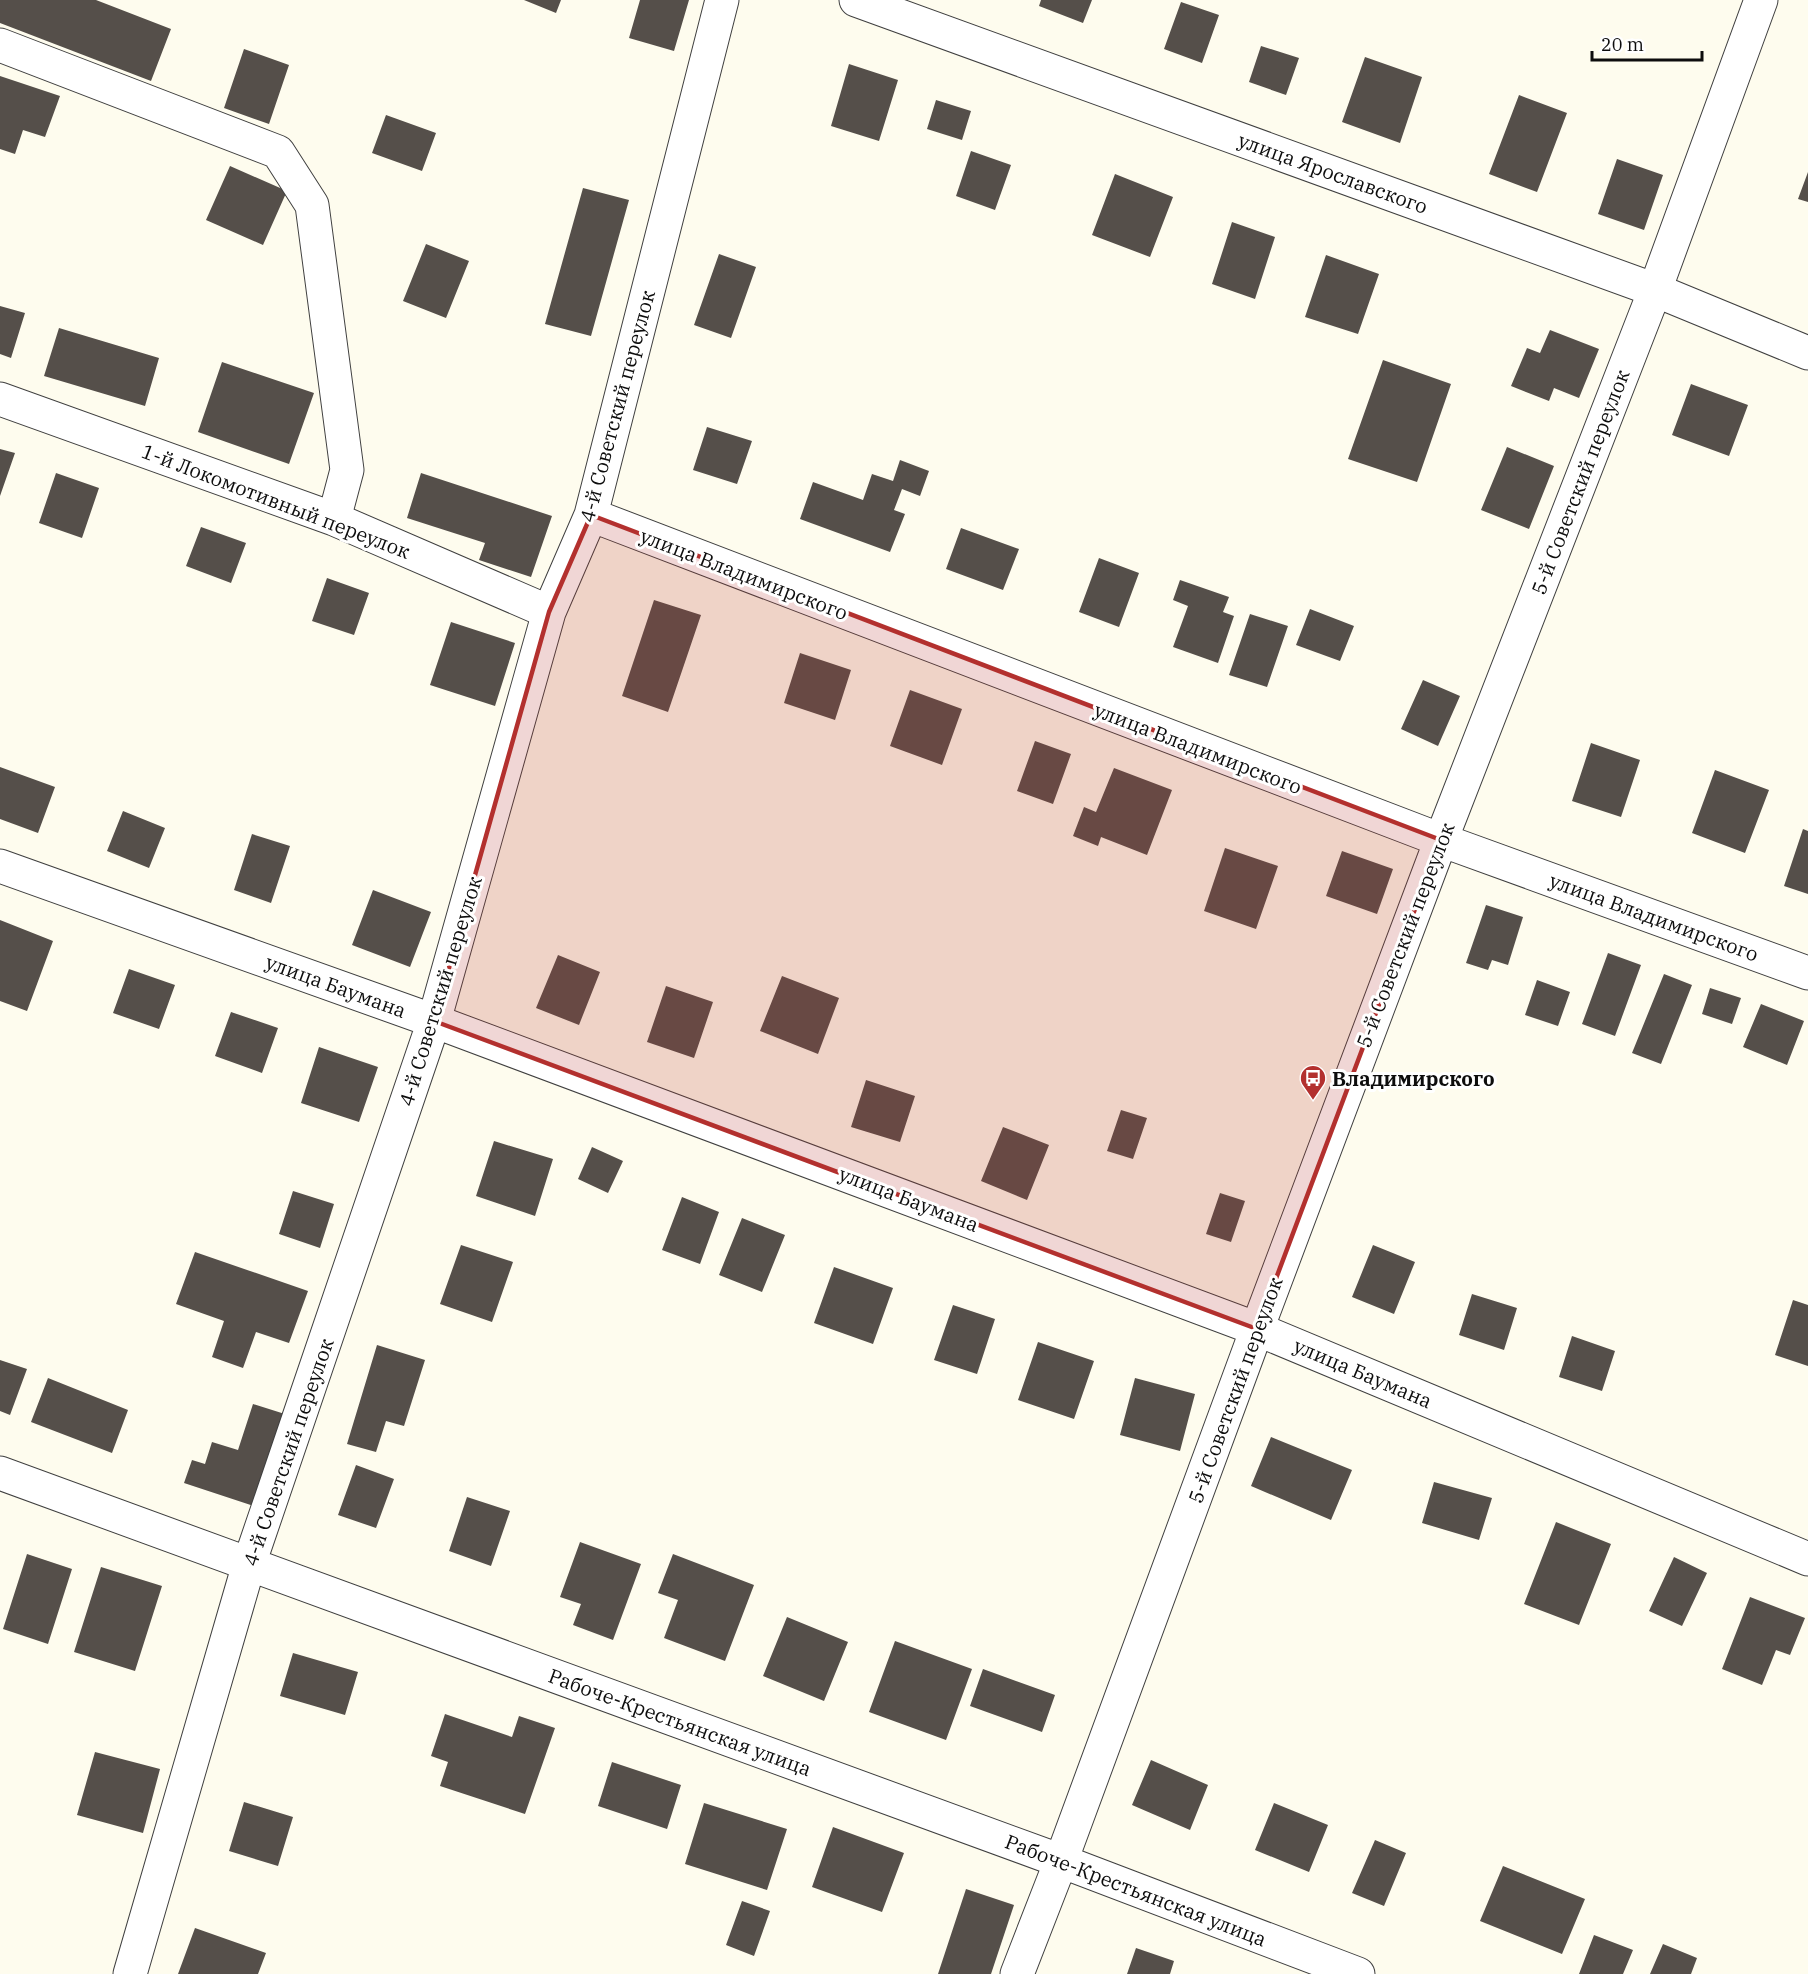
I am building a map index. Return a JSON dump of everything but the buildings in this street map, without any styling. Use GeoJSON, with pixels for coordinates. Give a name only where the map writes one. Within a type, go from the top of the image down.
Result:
{"type":"FeatureCollection","features":[{"type":"Feature","properties":{"kind":"street","name":"4-й Советский переулок"},"geometry":{"type":"LineString","coordinates":[[130,1974],[249,1564],[434,1021],[549,612],[591,515],[722,0]]}},
{"type":"Feature","properties":{"kind":"street","name":"улица Ярославского"},"geometry":{"type":"LineString","coordinates":[[856,0],[1655,290],[1808,353]]}},
{"type":"Feature","properties":{"kind":"street","name":"5-й Советский переулок"},"geometry":{"type":"LineString","coordinates":[[1017,1974],[1441,840],[1655,290],[1761,0]]}},
{"type":"Feature","properties":{"kind":"street"},"geometry":{"type":"LineString","coordinates":[[0,45],[278,152],[312,205],[347,470],[334,519]]}},
{"type":"Feature","properties":{"kind":"street","name":"1-й Локомотивный переулок"},"geometry":{"type":"LineString","coordinates":[[0,399],[334,519],[549,612]]}},
{"type":"Feature","properties":{"kind":"street","name":"улица Владимирского"},"geometry":{"type":"LineString","coordinates":[[591,515],[1441,840],[1808,973]]}},
{"type":"Feature","properties":{"kind":"street","name":"улица Баумана"},"geometry":{"type":"LineString","coordinates":[[0,866],[434,1021],[1257,1329],[1808,1559]]}},
{"type":"Feature","properties":{"kind":"street","name":"Рабоче-Крестьянская улица"},"geometry":{"type":"LineString","coordinates":[[0,1473],[1061,1861],[1358,1974]]}},
{"type":"Feature","properties":{"kind":"highlighted area"},"geometry":{"type":"Polygon","coordinates":[[[591,515],[1441,840],[1257,1329],[434,1021],[549,612],[591,515]]]}},
{"type":"Feature","properties":{"kind":"place","name":"Владимирского"},"geometry":{"type":"Point","coordinates":[1313,1101]}}]}
